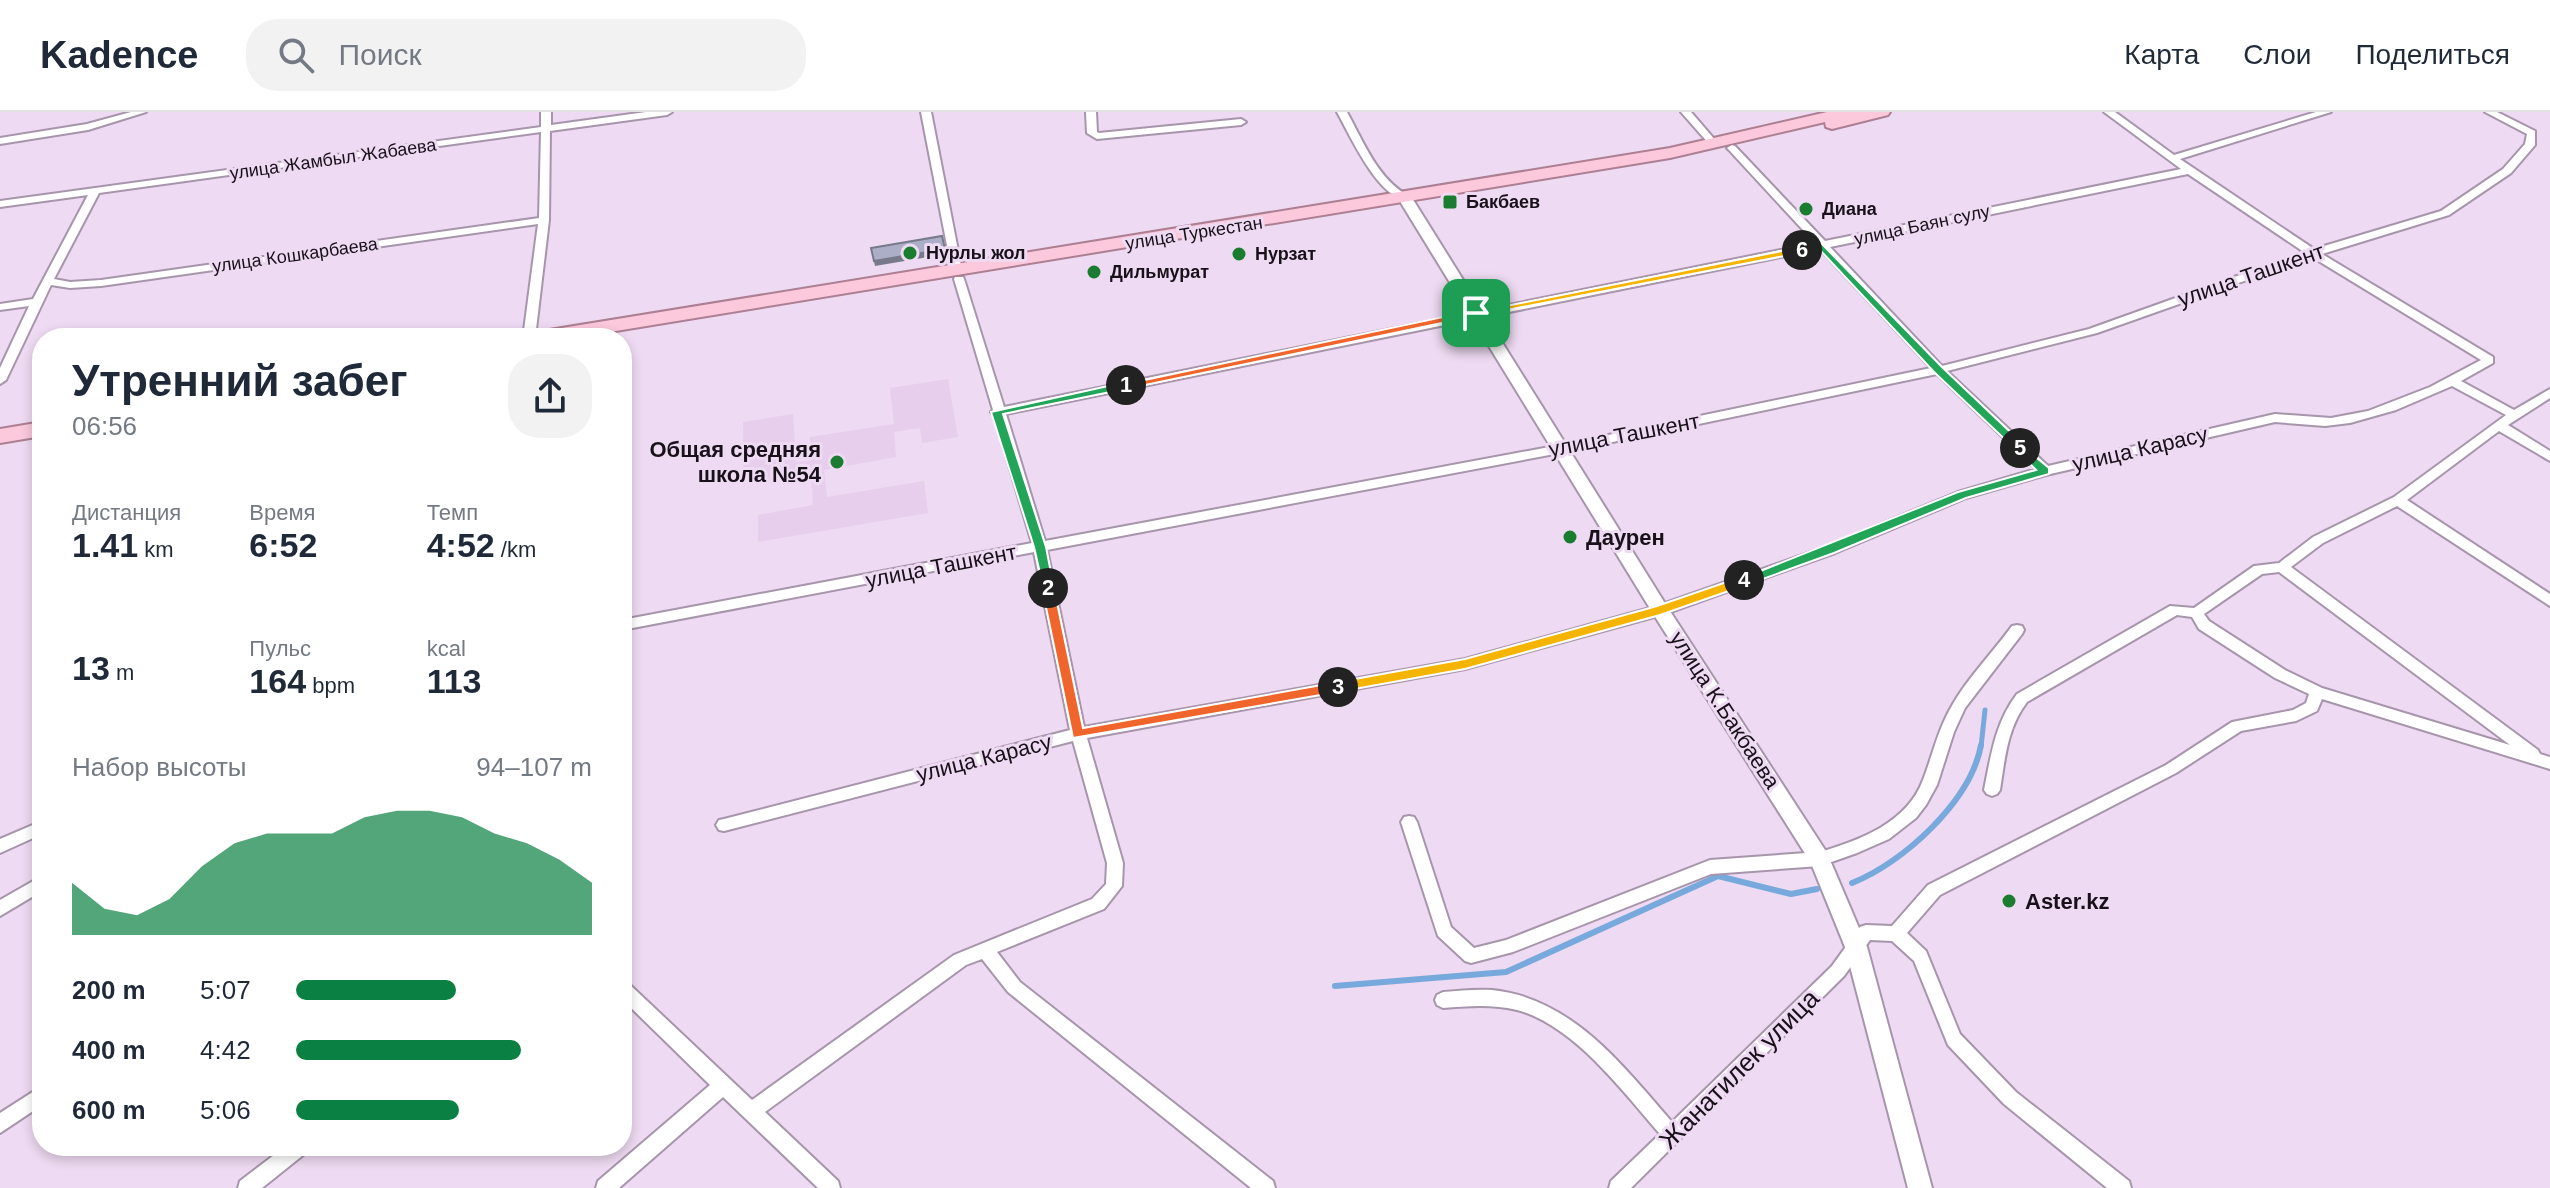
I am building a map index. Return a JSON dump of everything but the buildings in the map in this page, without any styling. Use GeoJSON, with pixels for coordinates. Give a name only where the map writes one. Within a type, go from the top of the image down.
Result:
{"type":"FeatureCollection","features":[{"type":"Feature","properties":{"kind":"highway","name":"улица Туркестан"},"geometry":{"type":"LineString","coordinates":[[1407,202],[1670,153],[1848,112]]}},
{"type":"Feature","properties":{"kind":"highway","name":"улица Туркестан"},"geometry":{"type":"LineString","coordinates":[[632,332],[1732,148],[1882,112]]}},
{"type":"Feature","properties":{"kind":"highway","name":"улица Туркестан"},"geometry":{"type":"LineString","coordinates":[[604,328],[958,275]]}},
{"type":"Feature","properties":{"kind":"highway"},"geometry":{"type":"LineString","coordinates":[[0,425],[32,420]]}},
{"type":"Feature","properties":{"kind":"highway"},"geometry":{"type":"LineString","coordinates":[[0,436],[32,431]]}},
{"type":"Feature","properties":{"kind":"street"},"geometry":{"type":"LineString","coordinates":[[0,141],[88,127],[141,112]]}},
{"type":"Feature","properties":{"kind":"street"},"geometry":{"type":"LineString","coordinates":[[530,328],[544,220],[546,112]]}},
{"type":"Feature","properties":{"kind":"street","name":"улица Жамбыл Жабаева"},"geometry":{"type":"LineString","coordinates":[[0,204],[667,112]]}},
{"type":"Feature","properties":{"kind":"street"},"geometry":{"type":"LineString","coordinates":[[750,1112],[960,960],[1064,921],[1098,904],[1114,886],[1115,863],[1078,734],[1040,547],[958,275],[926,112]]}},
{"type":"Feature","properties":{"kind":"street"},"geometry":{"type":"LineString","coordinates":[[1091,112],[1092,133],[1100,136],[1241,122]]}},
{"type":"Feature","properties":{"kind":"street","name":"улица К.Бакбаева"},"geometry":{"type":"LineString","coordinates":[[1342,112],[1385,184],[1394,195],[1407,202],[1660,610],[1820,859],[1856,947],[1920,1188]]}},
{"type":"Feature","properties":{"kind":"street"},"geometry":{"type":"LineString","coordinates":[[1686,112],[1713,143]]}},
{"type":"Feature","properties":{"kind":"street"},"geometry":{"type":"LineString","coordinates":[[2109,112],[2171,159],[2309,254]]}},
{"type":"Feature","properties":{"kind":"street"},"geometry":{"type":"LineString","coordinates":[[2171,159],[2326,112]]}},
{"type":"Feature","properties":{"kind":"street","name":"улица Ташкент"},"geometry":{"type":"LineString","coordinates":[[632,623],[1560,449],[1939,370],[2093,331],[2309,254],[2445,213],[2507,171],[2530,145],[2532,133],[2490,112]]}},
{"type":"Feature","properties":{"kind":"street"},"geometry":{"type":"LineString","coordinates":[[1732,148],[1939,370],[2045,471]]}},
{"type":"Feature","properties":{"kind":"street","name":"улица Баян сулу"},"geometry":{"type":"LineString","coordinates":[[997,412],[2188,171]]}},
{"type":"Feature","properties":{"kind":"street"},"geometry":{"type":"LineString","coordinates":[[0,380],[47,281],[94,193]]}},
{"type":"Feature","properties":{"kind":"street","name":"улица Кошкарбаева"},"geometry":{"type":"LineString","coordinates":[[47,281],[70,285],[101,283],[544,220]]}},
{"type":"Feature","properties":{"kind":"street","name":"улица Карасу"},"geometry":{"type":"LineString","coordinates":[[724,825],[1078,734],[1465,664],[1660,610],[1830,550],[1962,495],[2045,471],[2275,418],[2330,422],[2390,407],[2454,382],[2489,360],[2309,254]]}},
{"type":"Feature","properties":{"kind":"street"},"geometry":{"type":"LineString","coordinates":[[0,307],[37,302]]}},
{"type":"Feature","properties":{"kind":"street"},"geometry":{"type":"LineString","coordinates":[[2454,382],[2514,415]]}},
{"type":"Feature","properties":{"kind":"street"},"geometry":{"type":"LineString","coordinates":[[1992,790],[2004,729],[2011,710],[2022,698],[2175,610],[2196,613],[2259,569],[2282,567],[2318,540],[2398,500],[2499,425],[2550,393]]}},
{"type":"Feature","properties":{"kind":"street"},"geometry":{"type":"LineString","coordinates":[[2499,425],[2550,457]]}},
{"type":"Feature","properties":{"kind":"street"},"geometry":{"type":"LineString","coordinates":[[2398,500],[2550,601]]}},
{"type":"Feature","properties":{"kind":"street"},"geometry":{"type":"LineString","coordinates":[[2282,567],[2544,761]]}},
{"type":"Feature","properties":{"kind":"street"},"geometry":{"type":"LineString","coordinates":[[2196,613],[2204,625],[2280,674],[2317,692],[2544,761]]}},
{"type":"Feature","properties":{"kind":"street"},"geometry":{"type":"LineString","coordinates":[[1409,822],[1444,931],[1471,956],[1507,947],[1710,867],[1820,859],[1874,841],[1914,807],[1927,790],[1953,717],[1966,694],[2017,630]]}},
{"type":"Feature","properties":{"kind":"street"},"geometry":{"type":"LineString","coordinates":[[1896,934],[1934,890],[2171,769],[2237,726],[2296,715],[2312,707],[2317,692]]}},
{"type":"Feature","properties":{"kind":"street"},"geometry":{"type":"LineString","coordinates":[[0,846],[32,832]]}},
{"type":"Feature","properties":{"kind":"street"},"geometry":{"type":"LineString","coordinates":[[0,909],[32,889]]}},
{"type":"Feature","properties":{"kind":"street"},"geometry":{"type":"LineString","coordinates":[[1856,947],[1866,932],[1896,934],[1920,956],[1954,1039],[2010,1098],[2122,1188]]}},
{"type":"Feature","properties":{"kind":"street","name":"Жанатилек улица"},"geometry":{"type":"LineString","coordinates":[[1618,1188],[1838,971],[1856,947]]}},
{"type":"Feature","properties":{"kind":"street"},"geometry":{"type":"LineString","coordinates":[[985,949],[1014,987],[1266,1188]]}},
{"type":"Feature","properties":{"kind":"street"},"geometry":{"type":"LineString","coordinates":[[632,998],[831,1188]]}},
{"type":"Feature","properties":{"kind":"street"},"geometry":{"type":"LineString","coordinates":[[1443,1000],[1496,998],[1553,1019],[1574,1032],[1598,1054],[1672,1135]]}},
{"type":"Feature","properties":{"kind":"street"},"geometry":{"type":"LineString","coordinates":[[605,1188],[723,1085]]}},
{"type":"Feature","properties":{"kind":"street"},"geometry":{"type":"LineString","coordinates":[[0,1124],[32,1102]]}},
{"type":"Feature","properties":{"kind":"street"},"geometry":{"type":"LineString","coordinates":[[247,1188],[288,1156]]}},
{"type":"Feature","properties":{"kind":"shaded area","name":"Общая средняя школа №54"},"geometry":{"type":"Polygon","coordinates":[[[948,379],[958,437],[922,443],[920,428],[894,432],[896,457],[824,470],[827,497],[924,481],[928,513],[758,542],[758,515],[813,505],[811,474],[744,484],[743,422],[793,414],[796,462],[811,460],[810,437],[894,424],[890,388],[948,379]]]}},
{"type":"Feature","properties":{"kind":"waterway"},"geometry":{"type":"LineString","coordinates":[[1981,747],[1985,710]]}},
{"type":"Feature","properties":{"kind":"waterway"},"geometry":{"type":"LineString","coordinates":[[1852,883],[1892,861],[1932,828],[1964,787],[1981,745]]}},
{"type":"Feature","properties":{"kind":"waterway"},"geometry":{"type":"LineString","coordinates":[[1335,986],[1506,972],[1718,876],[1791,894],[1817,889]]}},
{"type":"Feature","properties":{"kind":"place","name":"Бакбаев"},"geometry":{"type":"Point","coordinates":[1450,202]}},
{"type":"Feature","properties":{"kind":"place","name":"Диана"},"geometry":{"type":"Point","coordinates":[1806,209]}},
{"type":"Feature","properties":{"kind":"place","name":"Нурлы жол"},"geometry":{"type":"Point","coordinates":[910,253]}},
{"type":"Feature","properties":{"kind":"place","name":"Нурзат"},"geometry":{"type":"Point","coordinates":[1239,254]}},
{"type":"Feature","properties":{"kind":"place","name":"Дильмурат"},"geometry":{"type":"Point","coordinates":[1094,272]}},
{"type":"Feature","properties":{"kind":"place","name":"Общая средняя школа №54"},"geometry":{"type":"Point","coordinates":[837,462]}},
{"type":"Feature","properties":{"kind":"place","name":"Даурен"},"geometry":{"type":"Point","coordinates":[1570,537]}},
{"type":"Feature","properties":{"kind":"place","name":"Aster.kz"},"geometry":{"type":"Point","coordinates":[2009,901]}},
{"type":"Feature","properties":{"kind":"route"},"geometry":{"type":"LineString","coordinates":[[1821,246],[1939,370],[2045,471],[1962,495],[1830,550],[1660,610],[1465,664],[1078,734],[1040,547],[997,412],[1476,313],[1821,246]]}}]}
